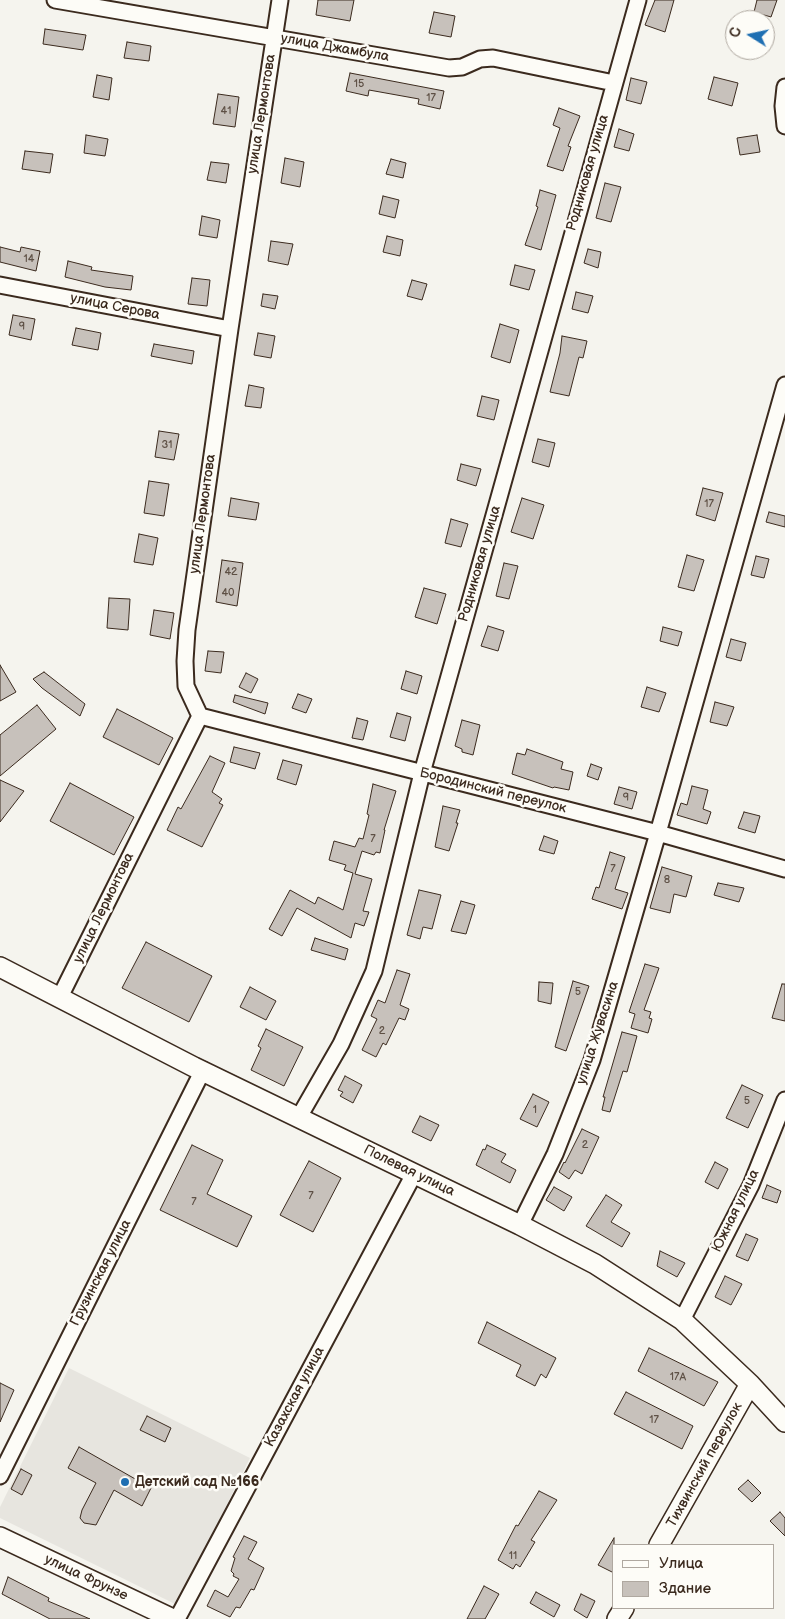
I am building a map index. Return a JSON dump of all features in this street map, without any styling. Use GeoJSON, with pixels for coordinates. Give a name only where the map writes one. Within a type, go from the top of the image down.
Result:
{"type":"FeatureCollection","features":[{"type":"Feature","properties":{"kind":"street","name":"улица Джамбула"},"geometry":{"type":"LineString","coordinates":[[55,0],[449,68],[462,67],[480,59],[493,58],[614,82]]}},
{"type":"Feature","properties":{"kind":"street","name":"улица Лермонтова"},"geometry":{"type":"LineString","coordinates":[[60,997],[200,716],[186,686],[186,638],[280,0]]}},
{"type":"Feature","properties":{"kind":"street","name":"Родниковая улица"},"geometry":{"type":"LineString","coordinates":[[299,1117],[341,1044],[374,971],[422,773],[638,0]]}},
{"type":"Feature","properties":{"kind":"street"},"geometry":{"type":"LineString","coordinates":[[785,87],[783,106],[785,126]]}},
{"type":"Feature","properties":{"kind":"street","name":"улица Серова"},"geometry":{"type":"LineString","coordinates":[[0,286],[230,330]]}},
{"type":"Feature","properties":{"kind":"street","name":"улица Жувасина"},"geometry":{"type":"LineString","coordinates":[[520,1225],[556,1154],[592,1060],[785,385]]}},
{"type":"Feature","properties":{"kind":"street","name":"Бородинский переулок"},"geometry":{"type":"LineString","coordinates":[[200,716],[658,833],[785,870]]}},
{"type":"Feature","properties":{"kind":"street","name":"Полевая улица"},"geometry":{"type":"LineString","coordinates":[[0,967],[595,1264],[682,1320],[750,1384],[785,1422]]}},
{"type":"Feature","properties":{"kind":"street","name":"Грузинская улица"},"geometry":{"type":"LineString","coordinates":[[0,1476],[203,1070]]}},
{"type":"Feature","properties":{"kind":"street","name":"Южная улица"},"geometry":{"type":"LineString","coordinates":[[682,1320],[751,1185],[785,1100]]}},
{"type":"Feature","properties":{"kind":"street","name":"Казахская улица"},"geometry":{"type":"LineString","coordinates":[[177,1619],[414,1174]]}},
{"type":"Feature","properties":{"kind":"street","name":"Тихвинский переулок"},"geometry":{"type":"LineString","coordinates":[[660,1544],[750,1384]]}},
{"type":"Feature","properties":{"kind":"street","name":"улица Фрунзе"},"geometry":{"type":"LineString","coordinates":[[0,1537],[173,1619]]}},
{"type":"Feature","properties":{"kind":"shaded area","name":"Детский сад №166"},"geometry":{"type":"Polygon","coordinates":[[[69,1368],[250,1458],[177,1605],[0,1518],[0,1507],[69,1368]]]}},
{"type":"Feature","properties":{"kind":"building"},"geometry":{"type":"Polygon","coordinates":[[[318,0],[354,0],[350,21],[316,15],[318,0]]]}},
{"type":"Feature","properties":{"kind":"building"},"geometry":{"type":"Polygon","coordinates":[[[655,0],[674,0],[665,32],[645,25],[655,0]]]}},
{"type":"Feature","properties":{"kind":"building"},"geometry":{"type":"Polygon","coordinates":[[[757,0],[777,0],[773,10],[754,10],[757,0]]]}},
{"type":"Feature","properties":{"kind":"building"},"geometry":{"type":"Polygon","coordinates":[[[434,12],[455,16],[451,37],[429,33],[434,12]]]}},
{"type":"Feature","properties":{"kind":"building"},"geometry":{"type":"Polygon","coordinates":[[[45,29],[86,35],[83,50],[43,44],[45,29]]]}},
{"type":"Feature","properties":{"kind":"building"},"geometry":{"type":"Polygon","coordinates":[[[127,42],[151,46],[149,61],[124,58],[127,42]]]}},
{"type":"Feature","properties":{"kind":"building"},"geometry":{"type":"Polygon","coordinates":[[[350,73],[444,91],[440,109],[418,104],[419,99],[369,90],[368,96],[346,91],[350,73]]]}},
{"type":"Feature","properties":{"kind":"building"},"geometry":{"type":"Polygon","coordinates":[[[97,75],[112,78],[109,100],[93,97],[97,75]]]}},
{"type":"Feature","properties":{"kind":"building"},"geometry":{"type":"Polygon","coordinates":[[[714,77],[738,83],[732,106],[708,99],[714,77]]]}},
{"type":"Feature","properties":{"kind":"building"},"geometry":{"type":"Polygon","coordinates":[[[631,78],[647,82],[641,104],[626,100],[631,78]]]}},
{"type":"Feature","properties":{"kind":"building"},"geometry":{"type":"Polygon","coordinates":[[[218,94],[239,97],[235,127],[213,124],[218,94]]]}},
{"type":"Feature","properties":{"kind":"building"},"geometry":{"type":"Polygon","coordinates":[[[559,108],[580,116],[568,146],[571,147],[563,171],[547,166],[560,128],[553,125],[559,108]]]}},
{"type":"Feature","properties":{"kind":"building"},"geometry":{"type":"Polygon","coordinates":[[[619,129],[634,134],[629,151],[614,147],[619,129]]]}},
{"type":"Feature","properties":{"kind":"building"},"geometry":{"type":"Polygon","coordinates":[[[86,135],[108,139],[105,156],[84,153],[86,135]]]}},
{"type":"Feature","properties":{"kind":"building"},"geometry":{"type":"Polygon","coordinates":[[[757,135],[760,152],[740,155],[737,138],[757,135]]]}},
{"type":"Feature","properties":{"kind":"building"},"geometry":{"type":"Polygon","coordinates":[[[25,151],[53,154],[50,173],[22,169],[25,151]]]}},
{"type":"Feature","properties":{"kind":"building"},"geometry":{"type":"Polygon","coordinates":[[[285,158],[304,162],[300,187],[281,183],[285,158]]]}},
{"type":"Feature","properties":{"kind":"building"},"geometry":{"type":"Polygon","coordinates":[[[391,159],[406,163],[403,178],[386,174],[391,159]]]}},
{"type":"Feature","properties":{"kind":"building"},"geometry":{"type":"Polygon","coordinates":[[[211,162],[229,164],[226,183],[207,180],[211,162]]]}},
{"type":"Feature","properties":{"kind":"building"},"geometry":{"type":"Polygon","coordinates":[[[605,183],[621,187],[611,222],[596,218],[605,183]]]}},
{"type":"Feature","properties":{"kind":"building"},"geometry":{"type":"Polygon","coordinates":[[[540,190],[556,195],[541,250],[525,245],[538,207],[536,206],[540,190]]]}},
{"type":"Feature","properties":{"kind":"building"},"geometry":{"type":"Polygon","coordinates":[[[383,196],[399,200],[395,218],[379,214],[383,196]]]}},
{"type":"Feature","properties":{"kind":"building"},"geometry":{"type":"Polygon","coordinates":[[[202,216],[220,220],[217,238],[199,235],[202,216]]]}},
{"type":"Feature","properties":{"kind":"building"},"geometry":{"type":"Polygon","coordinates":[[[387,236],[403,240],[400,256],[383,252],[387,236]]]}},
{"type":"Feature","properties":{"kind":"building"},"geometry":{"type":"Polygon","coordinates":[[[271,241],[293,244],[288,265],[268,261],[271,241]]]}},
{"type":"Feature","properties":{"kind":"building"},"geometry":{"type":"Polygon","coordinates":[[[0,247],[20,252],[21,247],[40,251],[36,271],[0,262],[0,247]]]}},
{"type":"Feature","properties":{"kind":"building"},"geometry":{"type":"Polygon","coordinates":[[[588,249],[601,252],[598,268],[584,263],[588,249]]]}},
{"type":"Feature","properties":{"kind":"building"},"geometry":{"type":"Polygon","coordinates":[[[68,261],[92,267],[91,270],[133,276],[131,290],[105,287],[65,277],[68,261]]]}},
{"type":"Feature","properties":{"kind":"building"},"geometry":{"type":"Polygon","coordinates":[[[515,265],[535,270],[529,290],[510,285],[515,265]]]}},
{"type":"Feature","properties":{"kind":"building"},"geometry":{"type":"Polygon","coordinates":[[[192,278],[210,280],[207,306],[188,304],[192,278]]]}},
{"type":"Feature","properties":{"kind":"building"},"geometry":{"type":"Polygon","coordinates":[[[412,280],[427,284],[422,300],[407,296],[412,280]]]}},
{"type":"Feature","properties":{"kind":"building"},"geometry":{"type":"Polygon","coordinates":[[[576,292],[593,296],[588,313],[572,309],[576,292]]]}},
{"type":"Feature","properties":{"kind":"building"},"geometry":{"type":"Polygon","coordinates":[[[263,294],[278,296],[275,309],[261,306],[263,294]]]}},
{"type":"Feature","properties":{"kind":"building"},"geometry":{"type":"Polygon","coordinates":[[[13,315],[35,319],[31,340],[9,335],[13,315]]]}},
{"type":"Feature","properties":{"kind":"building"},"geometry":{"type":"Polygon","coordinates":[[[500,324],[519,330],[510,363],[491,357],[500,324]]]}},
{"type":"Feature","properties":{"kind":"building"},"geometry":{"type":"Polygon","coordinates":[[[76,328],[101,333],[98,350],[72,345],[76,328]]]}},
{"type":"Feature","properties":{"kind":"building"},"geometry":{"type":"Polygon","coordinates":[[[258,333],[275,336],[271,358],[254,355],[258,333]]]}},
{"type":"Feature","properties":{"kind":"building"},"geometry":{"type":"Polygon","coordinates":[[[562,336],[587,341],[583,358],[579,357],[569,396],[550,392],[560,353],[562,336]]]}},
{"type":"Feature","properties":{"kind":"building"},"geometry":{"type":"Polygon","coordinates":[[[154,344],[194,351],[192,364],[151,356],[154,344]]]}},
{"type":"Feature","properties":{"kind":"building"},"geometry":{"type":"Polygon","coordinates":[[[249,385],[264,388],[261,408],[245,406],[249,385]]]}},
{"type":"Feature","properties":{"kind":"building"},"geometry":{"type":"Polygon","coordinates":[[[482,396],[499,400],[494,420],[477,416],[482,396]]]}},
{"type":"Feature","properties":{"kind":"building"},"geometry":{"type":"Polygon","coordinates":[[[159,431],[179,434],[174,460],[155,457],[159,431]]]}},
{"type":"Feature","properties":{"kind":"building"},"geometry":{"type":"Polygon","coordinates":[[[538,439],[555,443],[549,467],[532,462],[538,439]]]}},
{"type":"Feature","properties":{"kind":"building"},"geometry":{"type":"Polygon","coordinates":[[[461,464],[481,469],[476,486],[457,480],[461,464]]]}},
{"type":"Feature","properties":{"kind":"building"},"geometry":{"type":"Polygon","coordinates":[[[149,481],[169,484],[164,516],[144,513],[149,481]]]}},
{"type":"Feature","properties":{"kind":"building"},"geometry":{"type":"Polygon","coordinates":[[[703,488],[723,493],[715,521],[696,515],[703,488]]]}},
{"type":"Feature","properties":{"kind":"building"},"geometry":{"type":"Polygon","coordinates":[[[231,498],[259,503],[256,520],[228,516],[231,498]]]}},
{"type":"Feature","properties":{"kind":"building"},"geometry":{"type":"Polygon","coordinates":[[[522,498],[544,505],[533,539],[511,532],[522,498]]]}},
{"type":"Feature","properties":{"kind":"building"},"geometry":{"type":"Polygon","coordinates":[[[769,512],[785,516],[785,527],[766,522],[769,512]]]}},
{"type":"Feature","properties":{"kind":"building"},"geometry":{"type":"Polygon","coordinates":[[[451,519],[468,524],[461,547],[445,543],[451,519]]]}},
{"type":"Feature","properties":{"kind":"building"},"geometry":{"type":"Polygon","coordinates":[[[139,534],[158,538],[153,565],[134,562],[139,534]]]}},
{"type":"Feature","properties":{"kind":"building"},"geometry":{"type":"Polygon","coordinates":[[[687,555],[704,560],[694,591],[678,587],[687,555]]]}},
{"type":"Feature","properties":{"kind":"building"},"geometry":{"type":"Polygon","coordinates":[[[756,556],[769,559],[764,578],[751,575],[756,556]]]}},
{"type":"Feature","properties":{"kind":"building"},"geometry":{"type":"Polygon","coordinates":[[[222,560],[243,563],[237,606],[216,602],[222,560]]]}},
{"type":"Feature","properties":{"kind":"building"},"geometry":{"type":"Polygon","coordinates":[[[504,563],[518,566],[509,599],[496,596],[504,563]]]}},
{"type":"Feature","properties":{"kind":"building"},"geometry":{"type":"Polygon","coordinates":[[[424,588],[446,594],[437,624],[415,617],[424,588]]]}},
{"type":"Feature","properties":{"kind":"building"},"geometry":{"type":"Polygon","coordinates":[[[109,598],[130,599],[128,630],[107,628],[109,598]]]}},
{"type":"Feature","properties":{"kind":"building"},"geometry":{"type":"Polygon","coordinates":[[[154,610],[174,613],[170,639],[150,635],[154,610]]]}},
{"type":"Feature","properties":{"kind":"building"},"geometry":{"type":"Polygon","coordinates":[[[488,626],[504,631],[498,651],[481,646],[488,626]]]}},
{"type":"Feature","properties":{"kind":"building"},"geometry":{"type":"Polygon","coordinates":[[[663,627],[682,632],[678,646],[660,641],[663,627]]]}},
{"type":"Feature","properties":{"kind":"building"},"geometry":{"type":"Polygon","coordinates":[[[731,639],[746,643],[741,661],[726,657],[731,639]]]}},
{"type":"Feature","properties":{"kind":"building"},"geometry":{"type":"Polygon","coordinates":[[[208,651],[224,652],[221,673],[205,671],[208,651]]]}},
{"type":"Feature","properties":{"kind":"building"},"geometry":{"type":"Polygon","coordinates":[[[0,665],[16,692],[0,701],[0,665]]]}},
{"type":"Feature","properties":{"kind":"building"},"geometry":{"type":"Polygon","coordinates":[[[406,671],[422,676],[417,694],[401,689],[406,671]]]}},
{"type":"Feature","properties":{"kind":"building"},"geometry":{"type":"Polygon","coordinates":[[[44,672],[85,704],[80,716],[42,688],[33,679],[44,672]]]}},
{"type":"Feature","properties":{"kind":"building"},"geometry":{"type":"Polygon","coordinates":[[[246,673],[258,679],[251,693],[239,687],[246,673]]]}},
{"type":"Feature","properties":{"kind":"building"},"geometry":{"type":"Polygon","coordinates":[[[647,687],[666,693],[659,712],[641,707],[647,687]]]}},
{"type":"Feature","properties":{"kind":"building"},"geometry":{"type":"Polygon","coordinates":[[[298,694],[312,699],[306,713],[292,708],[298,694]]]}},
{"type":"Feature","properties":{"kind":"building"},"geometry":{"type":"Polygon","coordinates":[[[235,695],[268,703],[265,714],[233,702],[235,695]]]}},
{"type":"Feature","properties":{"kind":"building"},"geometry":{"type":"Polygon","coordinates":[[[715,702],[734,707],[727,726],[710,722],[715,702]]]}},
{"type":"Feature","properties":{"kind":"building"},"geometry":{"type":"Polygon","coordinates":[[[37,705],[56,729],[0,776],[0,735],[37,705]]]}},
{"type":"Feature","properties":{"kind":"building"},"geometry":{"type":"Polygon","coordinates":[[[117,709],[173,738],[159,765],[103,737],[117,709]]]}},
{"type":"Feature","properties":{"kind":"building"},"geometry":{"type":"Polygon","coordinates":[[[397,713],[411,717],[405,741],[390,737],[397,713]]]}},
{"type":"Feature","properties":{"kind":"building"},"geometry":{"type":"Polygon","coordinates":[[[357,718],[368,721],[363,740],[352,738],[357,718]]]}},
{"type":"Feature","properties":{"kind":"building"},"geometry":{"type":"Polygon","coordinates":[[[462,720],[480,725],[473,755],[462,752],[462,749],[455,746],[462,720]]]}},
{"type":"Feature","properties":{"kind":"building"},"geometry":{"type":"Polygon","coordinates":[[[234,747],[260,753],[255,769],[230,762],[234,747]]]}},
{"type":"Feature","properties":{"kind":"building"},"geometry":{"type":"Polygon","coordinates":[[[527,749],[563,762],[561,769],[573,772],[569,790],[553,788],[512,774],[517,753],[525,755],[527,749]]]}},
{"type":"Feature","properties":{"kind":"building"},"geometry":{"type":"Polygon","coordinates":[[[210,756],[225,763],[212,792],[222,799],[219,803],[223,805],[202,847],[167,830],[178,807],[181,809],[210,756]]]}},
{"type":"Feature","properties":{"kind":"building"},"geometry":{"type":"Polygon","coordinates":[[[283,760],[302,765],[296,785],[277,779],[283,760]]]}},
{"type":"Feature","properties":{"kind":"building"},"geometry":{"type":"Polygon","coordinates":[[[591,764],[602,768],[598,780],[587,776],[591,764]]]}},
{"type":"Feature","properties":{"kind":"building"},"geometry":{"type":"Polygon","coordinates":[[[0,780],[24,791],[0,822],[0,780]]]}},
{"type":"Feature","properties":{"kind":"building"},"geometry":{"type":"Polygon","coordinates":[[[70,783],[134,817],[114,855],[50,821],[70,783]]]}},
{"type":"Feature","properties":{"kind":"building"},"geometry":{"type":"Polygon","coordinates":[[[373,784],[396,791],[384,830],[380,853],[376,852],[374,855],[362,851],[355,874],[372,879],[363,911],[369,912],[364,926],[355,923],[351,938],[297,908],[282,936],[269,929],[290,890],[315,904],[318,897],[343,910],[353,873],[344,870],[346,865],[329,860],[334,841],[355,847],[359,838],[363,839],[369,815],[367,814],[373,784]]]}},
{"type":"Feature","properties":{"kind":"building"},"geometry":{"type":"Polygon","coordinates":[[[692,786],[708,790],[703,809],[711,812],[707,824],[677,815],[681,803],[687,805],[692,786]]]}},
{"type":"Feature","properties":{"kind":"building"},"geometry":{"type":"Polygon","coordinates":[[[619,787],[637,792],[632,809],[614,804],[619,787]]]}},
{"type":"Feature","properties":{"kind":"building"},"geometry":{"type":"Polygon","coordinates":[[[443,806],[460,810],[449,851],[435,847],[443,806]]]}},
{"type":"Feature","properties":{"kind":"building"},"geometry":{"type":"Polygon","coordinates":[[[744,812],[760,816],[755,833],[738,828],[744,812]]]}},
{"type":"Feature","properties":{"kind":"building"},"geometry":{"type":"Polygon","coordinates":[[[544,836],[558,841],[554,854],[539,850],[544,836]]]}},
{"type":"Feature","properties":{"kind":"building"},"geometry":{"type":"Polygon","coordinates":[[[610,852],[625,857],[615,889],[628,893],[622,909],[592,899],[596,887],[599,888],[610,852]]]}},
{"type":"Feature","properties":{"kind":"building"},"geometry":{"type":"Polygon","coordinates":[[[662,867],[692,876],[686,897],[674,894],[670,913],[650,908],[662,867]]]}},
{"type":"Feature","properties":{"kind":"building"},"geometry":{"type":"Polygon","coordinates":[[[718,883],[744,888],[739,902],[714,895],[718,883]]]}},
{"type":"Feature","properties":{"kind":"building"},"geometry":{"type":"Polygon","coordinates":[[[419,890],[441,895],[432,929],[423,927],[420,939],[407,935],[419,890]]]}},
{"type":"Feature","properties":{"kind":"building"},"geometry":{"type":"Polygon","coordinates":[[[461,901],[475,905],[466,934],[451,931],[461,901]]]}},
{"type":"Feature","properties":{"kind":"building"},"geometry":{"type":"Polygon","coordinates":[[[315,938],[348,949],[345,960],[311,950],[315,938]]]}},
{"type":"Feature","properties":{"kind":"building"},"geometry":{"type":"Polygon","coordinates":[[[146,942],[212,976],[189,1022],[122,988],[146,942]]]}},
{"type":"Feature","properties":{"kind":"building"},"geometry":{"type":"Polygon","coordinates":[[[645,964],[659,968],[644,1010],[651,1012],[649,1018],[652,1019],[648,1033],[631,1028],[635,1014],[629,1012],[645,964]]]}},
{"type":"Feature","properties":{"kind":"building"},"geometry":{"type":"Polygon","coordinates":[[[397,970],[410,974],[400,1005],[409,1009],[405,1020],[399,1018],[386,1045],[383,1043],[376,1057],[362,1050],[377,1019],[371,1016],[378,1000],[385,1003],[397,970]]]}},
{"type":"Feature","properties":{"kind":"building"},"geometry":{"type":"Polygon","coordinates":[[[573,981],[589,986],[566,1051],[555,1047],[573,981]]]}},
{"type":"Feature","properties":{"kind":"building"},"geometry":{"type":"Polygon","coordinates":[[[539,982],[553,983],[551,1004],[538,1001],[539,982]]]}},
{"type":"Feature","properties":{"kind":"building"},"geometry":{"type":"Polygon","coordinates":[[[782,984],[785,984],[785,1021],[772,1018],[782,984]]]}},
{"type":"Feature","properties":{"kind":"building"},"geometry":{"type":"Polygon","coordinates":[[[250,987],[276,1001],[266,1020],[240,1007],[250,987]]]}},
{"type":"Feature","properties":{"kind":"building"},"geometry":{"type":"Polygon","coordinates":[[[266,1029],[303,1047],[284,1086],[251,1070],[261,1048],[258,1046],[266,1029]]]}},
{"type":"Feature","properties":{"kind":"building"},"geometry":{"type":"Polygon","coordinates":[[[622,1032],[637,1036],[627,1072],[623,1071],[610,1112],[602,1110],[605,1097],[603,1097],[622,1032]]]}},
{"type":"Feature","properties":{"kind":"building"},"geometry":{"type":"Polygon","coordinates":[[[345,1076],[362,1085],[353,1103],[340,1096],[343,1092],[338,1090],[345,1076]]]}},
{"type":"Feature","properties":{"kind":"building"},"geometry":{"type":"Polygon","coordinates":[[[742,1085],[763,1095],[748,1128],[726,1118],[742,1085]]]}},
{"type":"Feature","properties":{"kind":"building"},"geometry":{"type":"Polygon","coordinates":[[[533,1094],[549,1102],[537,1127],[520,1119],[533,1094]]]}},
{"type":"Feature","properties":{"kind":"building"},"geometry":{"type":"Polygon","coordinates":[[[420,1116],[439,1125],[431,1141],[412,1132],[420,1116]]]}},
{"type":"Feature","properties":{"kind":"building"},"geometry":{"type":"Polygon","coordinates":[[[582,1129],[599,1137],[582,1174],[575,1170],[569,1179],[559,1172],[582,1129]]]}},
{"type":"Feature","properties":{"kind":"building"},"geometry":{"type":"Polygon","coordinates":[[[192,1145],[223,1160],[207,1194],[252,1216],[237,1247],[160,1210],[192,1145]]]}},
{"type":"Feature","properties":{"kind":"building"},"geometry":{"type":"Polygon","coordinates":[[[487,1145],[506,1154],[501,1162],[516,1170],[510,1183],[476,1165],[483,1149],[485,1150],[487,1145]]]}},
{"type":"Feature","properties":{"kind":"building"},"geometry":{"type":"Polygon","coordinates":[[[309,1161],[341,1178],[313,1232],[280,1215],[309,1161]]]}},
{"type":"Feature","properties":{"kind":"building"},"geometry":{"type":"Polygon","coordinates":[[[715,1162],[728,1169],[718,1189],[705,1182],[715,1162]]]}},
{"type":"Feature","properties":{"kind":"building"},"geometry":{"type":"Polygon","coordinates":[[[767,1185],[781,1191],[777,1203],[762,1198],[767,1185]]]}},
{"type":"Feature","properties":{"kind":"building"},"geometry":{"type":"Polygon","coordinates":[[[554,1187],[572,1197],[564,1211],[546,1200],[554,1187]]]}},
{"type":"Feature","properties":{"kind":"building"},"geometry":{"type":"Polygon","coordinates":[[[606,1195],[622,1205],[611,1222],[630,1233],[622,1247],[586,1226],[606,1195]]]}},
{"type":"Feature","properties":{"kind":"building"},"geometry":{"type":"Polygon","coordinates":[[[746,1234],[758,1239],[748,1261],[736,1256],[746,1234]]]}},
{"type":"Feature","properties":{"kind":"building"},"geometry":{"type":"Polygon","coordinates":[[[660,1251],[685,1263],[677,1277],[657,1266],[660,1251]]]}},
{"type":"Feature","properties":{"kind":"building"},"geometry":{"type":"Polygon","coordinates":[[[725,1276],[742,1284],[731,1305],[715,1297],[725,1276]]]}},
{"type":"Feature","properties":{"kind":"building"},"geometry":{"type":"Polygon","coordinates":[[[487,1322],[556,1358],[546,1378],[541,1374],[535,1386],[516,1376],[521,1365],[478,1343],[487,1322]]]}},
{"type":"Feature","properties":{"kind":"building"},"geometry":{"type":"Polygon","coordinates":[[[649,1348],[718,1382],[704,1406],[638,1371],[649,1348]]]}},
{"type":"Feature","properties":{"kind":"building"},"geometry":{"type":"Polygon","coordinates":[[[0,1383],[14,1390],[0,1422],[0,1383]]]}},
{"type":"Feature","properties":{"kind":"building"},"geometry":{"type":"Polygon","coordinates":[[[626,1392],[693,1426],[682,1449],[614,1414],[626,1392]]]}},
{"type":"Feature","properties":{"kind":"building"},"geometry":{"type":"Polygon","coordinates":[[[147,1416],[171,1428],[165,1442],[140,1430],[147,1416]]]}},
{"type":"Feature","properties":{"kind":"building"},"geometry":{"type":"Polygon","coordinates":[[[79,1447],[137,1480],[138,1478],[152,1486],[142,1506],[114,1490],[96,1525],[84,1523],[80,1518],[82,1510],[96,1483],[68,1468],[79,1447]]]}},
{"type":"Feature","properties":{"kind":"building"},"geometry":{"type":"Polygon","coordinates":[[[21,1469],[32,1475],[22,1495],[11,1489],[21,1469]]]}},
{"type":"Feature","properties":{"kind":"building"},"geometry":{"type":"Polygon","coordinates":[[[748,1480],[761,1493],[752,1502],[738,1489],[748,1480]]]}},
{"type":"Feature","properties":{"kind":"building"},"geometry":{"type":"Polygon","coordinates":[[[539,1491],[557,1500],[531,1540],[535,1542],[520,1567],[516,1564],[513,1569],[498,1560],[516,1525],[518,1526],[539,1491]]]}},
{"type":"Feature","properties":{"kind":"building"},"geometry":{"type":"Polygon","coordinates":[[[780,1512],[785,1518],[785,1536],[770,1521],[780,1512]]]}},
{"type":"Feature","properties":{"kind":"building"},"geometry":{"type":"Polygon","coordinates":[[[244,1536],[257,1542],[248,1559],[264,1568],[254,1590],[251,1589],[240,1608],[236,1607],[230,1617],[207,1606],[215,1590],[228,1597],[239,1579],[233,1576],[234,1574],[231,1571],[235,1558],[233,1557],[244,1536]]]}},
{"type":"Feature","properties":{"kind":"building"},"geometry":{"type":"Polygon","coordinates":[[[614,1538],[614,1544],[612,1544],[612,1572],[598,1565],[614,1538]]]}},
{"type":"Feature","properties":{"kind":"building"},"geometry":{"type":"Polygon","coordinates":[[[8,1577],[49,1598],[48,1601],[90,1619],[50,1619],[2,1594],[8,1577]]]}},
{"type":"Feature","properties":{"kind":"building"},"geometry":{"type":"Polygon","coordinates":[[[484,1586],[499,1594],[485,1619],[467,1619],[484,1586]]]}},
{"type":"Feature","properties":{"kind":"building"},"geometry":{"type":"Polygon","coordinates":[[[536,1592],[560,1605],[554,1617],[530,1603],[536,1592]]]}},
{"type":"Feature","properties":{"kind":"building"},"geometry":{"type":"Polygon","coordinates":[[[581,1594],[595,1601],[587,1618],[574,1610],[581,1594]]]}},
{"type":"Feature","properties":{"kind":"place","name":"Детский сад №166"},"geometry":{"type":"Point","coordinates":[125,1482]}}]}
